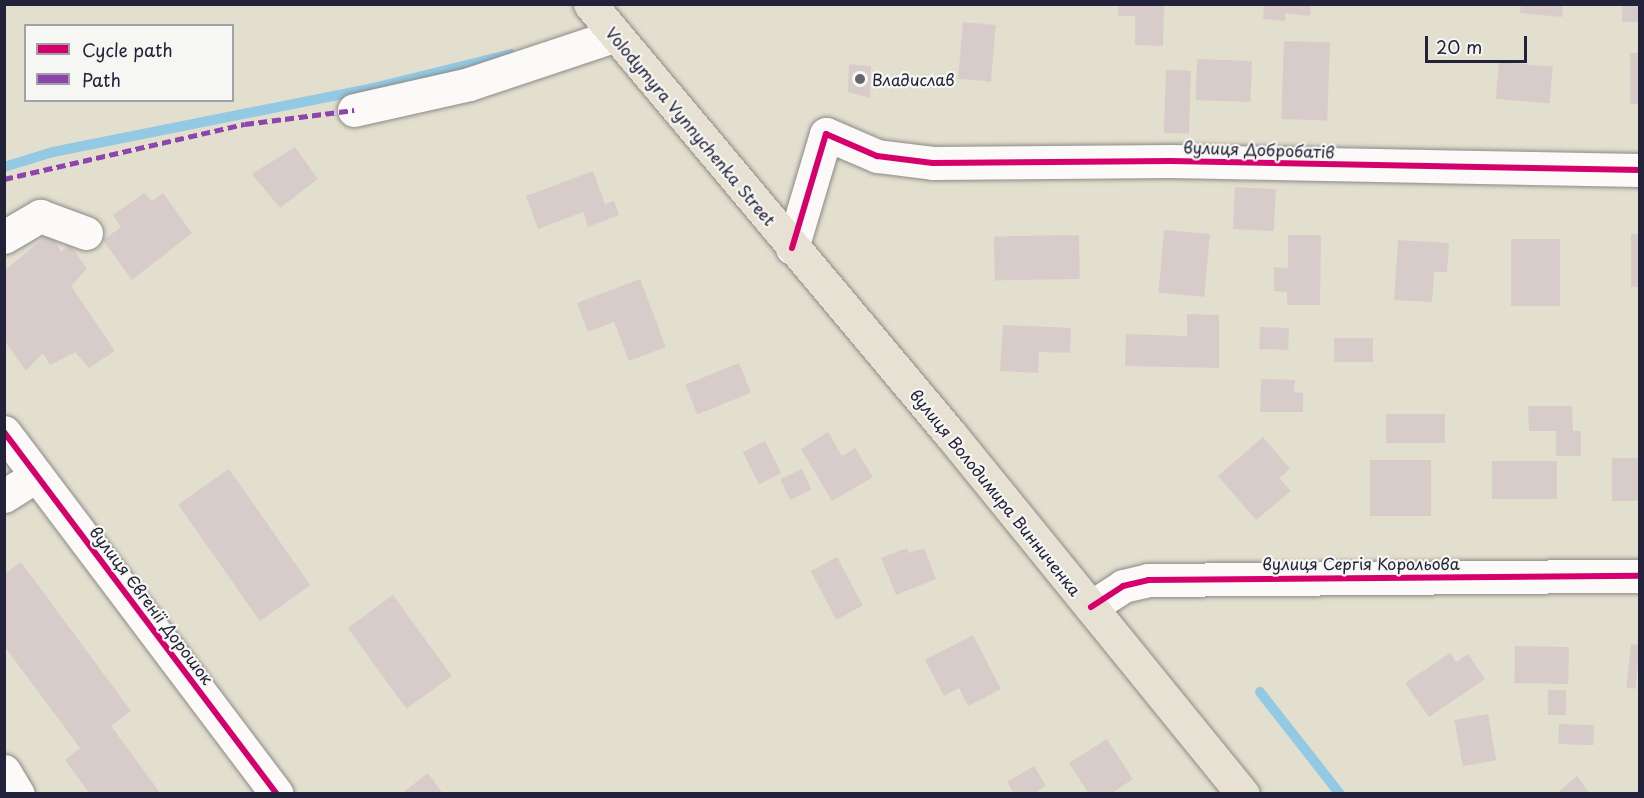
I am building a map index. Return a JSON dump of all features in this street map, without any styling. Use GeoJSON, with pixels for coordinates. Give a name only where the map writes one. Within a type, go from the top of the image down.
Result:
{"type":"FeatureCollection","features":[{"type":"Feature","properties":{"kind":"main road","name":"Volodymyra Vynnychenka Street"},"geometry":{"type":"LineString","coordinates":[[590,4],[792,248]]}},
{"type":"Feature","properties":{"kind":"main road","name":"вулиця Володимира Винниченка"},"geometry":{"type":"LineString","coordinates":[[792,248],[1244,794]]}},
{"type":"Feature","properties":{"kind":"street"},"geometry":{"type":"LineString","coordinates":[[354,110],[469,84],[616,35]]}},
{"type":"Feature","properties":{"kind":"street","name":"вулиця Добробатів"},"geometry":{"type":"LineString","coordinates":[[792,248],[826,134],[877,156],[987,164],[1148,160],[1640,170]]}},
{"type":"Feature","properties":{"kind":"street"},"geometry":{"type":"LineString","coordinates":[[4,237],[40,216],[86,233]]}},
{"type":"Feature","properties":{"kind":"street","name":"вулиця Євгенії Дорошок"},"geometry":{"type":"LineString","coordinates":[[4,432],[278,794]]}},
{"type":"Feature","properties":{"kind":"street"},"geometry":{"type":"LineString","coordinates":[[4,496],[36,476]]}},
{"type":"Feature","properties":{"kind":"street","name":"вулиця Сергія Корольова"},"geometry":{"type":"LineString","coordinates":[[1091,607],[1123,586],[1148,580],[1640,576]]}},
{"type":"Feature","properties":{"kind":"street"},"geometry":{"type":"LineString","coordinates":[[4,771],[18,794]]}},
{"type":"Feature","properties":{"kind":"building"},"geometry":{"type":"Polygon","coordinates":[[[1119,4],[1164,4],[1163,46],[1135,45],[1135,16],[1118,16],[1119,4]]]}},
{"type":"Feature","properties":{"kind":"building"},"geometry":{"type":"Polygon","coordinates":[[[1264,4],[1311,4],[1310,16],[1285,13],[1285,21],[1263,19],[1264,4]]]}},
{"type":"Feature","properties":{"kind":"building"},"geometry":{"type":"Polygon","coordinates":[[[1521,4],[1563,4],[1562,17],[1520,13],[1521,4]]]}},
{"type":"Feature","properties":{"kind":"building"},"geometry":{"type":"Polygon","coordinates":[[[1622,4],[1640,4],[1640,22],[1622,22],[1622,4]]]}},
{"type":"Feature","properties":{"kind":"building"},"geometry":{"type":"Polygon","coordinates":[[[963,22],[996,25],[991,82],[958,79],[963,22]]]}},
{"type":"Feature","properties":{"kind":"building"},"geometry":{"type":"Polygon","coordinates":[[[1284,41],[1330,43],[1327,121],[1281,119],[1284,41]]]}},
{"type":"Feature","properties":{"kind":"building"},"geometry":{"type":"Polygon","coordinates":[[[1630,53],[1640,53],[1640,104],[1630,104],[1630,53]]]}},
{"type":"Feature","properties":{"kind":"building"},"geometry":{"type":"Polygon","coordinates":[[[1197,59],[1252,61],[1251,102],[1196,100],[1197,59]]]}},
{"type":"Feature","properties":{"kind":"building"},"geometry":{"type":"Polygon","coordinates":[[[1499,62],[1553,67],[1550,104],[1496,99],[1499,62]]]}},
{"type":"Feature","properties":{"kind":"building","name":"Владислав"},"geometry":{"type":"Polygon","coordinates":[[[849,64],[871,66],[870,98],[848,92],[849,64]]]}},
{"type":"Feature","properties":{"kind":"building"},"geometry":{"type":"Polygon","coordinates":[[[1166,70],[1191,71],[1189,134],[1164,133],[1166,70]]]}},
{"type":"Feature","properties":{"kind":"building"},"geometry":{"type":"Polygon","coordinates":[[[295,147],[318,179],[280,208],[252,174],[295,147]]]}},
{"type":"Feature","properties":{"kind":"building"},"geometry":{"type":"Polygon","coordinates":[[[593,171],[605,204],[614,201],[619,215],[588,227],[583,212],[538,229],[526,196],[593,171]]]}},
{"type":"Feature","properties":{"kind":"building"},"geometry":{"type":"Polygon","coordinates":[[[1235,187],[1276,189],[1274,231],[1233,229],[1235,187]]]}},
{"type":"Feature","properties":{"kind":"building"},"geometry":{"type":"Polygon","coordinates":[[[144,193],[152,201],[163,193],[192,233],[132,280],[103,240],[121,227],[113,215],[144,193]]]}},
{"type":"Feature","properties":{"kind":"building"},"geometry":{"type":"Polygon","coordinates":[[[1164,230],[1210,234],[1204,297],[1159,293],[1164,230]]]}},
{"type":"Feature","properties":{"kind":"building"},"geometry":{"type":"Polygon","coordinates":[[[51,232],[61,252],[70,244],[87,269],[71,286],[115,351],[89,368],[75,352],[50,365],[43,353],[26,371],[4,340],[4,271],[51,232]]]}},
{"type":"Feature","properties":{"kind":"building"},"geometry":{"type":"Polygon","coordinates":[[[1631,234],[1640,234],[1640,287],[1631,287],[1631,234]]]}},
{"type":"Feature","properties":{"kind":"building"},"geometry":{"type":"Polygon","coordinates":[[[1079,235],[1080,279],[995,280],[994,236],[1079,235]]]}},
{"type":"Feature","properties":{"kind":"building"},"geometry":{"type":"Polygon","coordinates":[[[1288,235],[1321,235],[1320,305],[1287,305],[1287,292],[1274,291],[1274,267],[1288,268],[1288,235]]]}},
{"type":"Feature","properties":{"kind":"building"},"geometry":{"type":"Polygon","coordinates":[[[1511,239],[1560,239],[1560,306],[1511,306],[1511,239]]]}},
{"type":"Feature","properties":{"kind":"building"},"geometry":{"type":"Polygon","coordinates":[[[1398,240],[1449,243],[1447,272],[1434,272],[1432,302],[1394,300],[1398,240]]]}},
{"type":"Feature","properties":{"kind":"building"},"geometry":{"type":"Polygon","coordinates":[[[640,279],[666,347],[629,361],[614,322],[588,332],[577,303],[640,279]]]}},
{"type":"Feature","properties":{"kind":"building"},"geometry":{"type":"Polygon","coordinates":[[[1187,314],[1219,315],[1219,368],[1125,366],[1126,334],[1187,336],[1187,314]]]}},
{"type":"Feature","properties":{"kind":"building"},"geometry":{"type":"Polygon","coordinates":[[[1003,325],[1071,328],[1070,353],[1039,352],[1038,373],[1000,371],[1003,325]]]}},
{"type":"Feature","properties":{"kind":"building"},"geometry":{"type":"Polygon","coordinates":[[[1260,327],[1289,328],[1288,350],[1259,349],[1260,327]]]}},
{"type":"Feature","properties":{"kind":"building"},"geometry":{"type":"Polygon","coordinates":[[[1334,338],[1373,338],[1373,362],[1334,362],[1334,338]]]}},
{"type":"Feature","properties":{"kind":"building"},"geometry":{"type":"Polygon","coordinates":[[[739,363],[751,393],[697,414],[685,385],[739,363]]]}},
{"type":"Feature","properties":{"kind":"building"},"geometry":{"type":"Polygon","coordinates":[[[1261,379],[1295,380],[1294,392],[1303,393],[1303,412],[1260,412],[1261,379]]]}},
{"type":"Feature","properties":{"kind":"building"},"geometry":{"type":"Polygon","coordinates":[[[1528,406],[1572,406],[1573,431],[1581,431],[1581,456],[1556,456],[1556,431],[1529,431],[1528,406]]]}},
{"type":"Feature","properties":{"kind":"building"},"geometry":{"type":"Polygon","coordinates":[[[1386,414],[1445,414],[1445,443],[1386,443],[1386,414]]]}},
{"type":"Feature","properties":{"kind":"building"},"geometry":{"type":"Polygon","coordinates":[[[828,432],[842,456],[855,448],[873,477],[832,501],[801,449],[828,432]]]}},
{"type":"Feature","properties":{"kind":"building"},"geometry":{"type":"Polygon","coordinates":[[[1263,437],[1290,469],[1279,478],[1291,491],[1256,520],[1218,476],[1263,437]]]}},
{"type":"Feature","properties":{"kind":"building"},"geometry":{"type":"Polygon","coordinates":[[[765,441],[781,473],[759,484],[743,452],[765,441]]]}},
{"type":"Feature","properties":{"kind":"building"},"geometry":{"type":"Polygon","coordinates":[[[1612,458],[1640,458],[1640,501],[1612,501],[1612,458]]]}},
{"type":"Feature","properties":{"kind":"building"},"geometry":{"type":"Polygon","coordinates":[[[1370,460],[1431,460],[1431,516],[1370,516],[1370,460]]]}},
{"type":"Feature","properties":{"kind":"building"},"geometry":{"type":"Polygon","coordinates":[[[1492,461],[1557,461],[1557,499],[1492,499],[1492,461]]]}},
{"type":"Feature","properties":{"kind":"building"},"geometry":{"type":"Polygon","coordinates":[[[229,469],[310,585],[260,621],[178,505],[229,469]]]}},
{"type":"Feature","properties":{"kind":"building"},"geometry":{"type":"Polygon","coordinates":[[[802,469],[812,490],[790,500],[780,479],[802,469]]]}},
{"type":"Feature","properties":{"kind":"building"},"geometry":{"type":"Polygon","coordinates":[[[907,548],[909,553],[924,548],[936,579],[896,595],[881,558],[907,548]]]}},
{"type":"Feature","properties":{"kind":"building"},"geometry":{"type":"Polygon","coordinates":[[[837,557],[863,606],[836,620],[811,571],[837,557]]]}},
{"type":"Feature","properties":{"kind":"building"},"geometry":{"type":"Polygon","coordinates":[[[21,562],[131,711],[111,726],[161,794],[90,794],[65,760],[80,748],[4,646],[4,574],[21,562]]]}},
{"type":"Feature","properties":{"kind":"building"},"geometry":{"type":"Polygon","coordinates":[[[393,595],[452,676],[406,709],[348,628],[393,595]]]}},
{"type":"Feature","properties":{"kind":"building"},"geometry":{"type":"Polygon","coordinates":[[[973,635],[1001,689],[968,706],[959,688],[944,696],[925,660],[973,635]]]}},
{"type":"Feature","properties":{"kind":"building"},"geometry":{"type":"Polygon","coordinates":[[[1631,644],[1640,645],[1635,689],[1626,688],[1631,644]]]}},
{"type":"Feature","properties":{"kind":"building"},"geometry":{"type":"Polygon","coordinates":[[[1515,646],[1569,647],[1568,684],[1514,683],[1515,646]]]}},
{"type":"Feature","properties":{"kind":"building"},"geometry":{"type":"Polygon","coordinates":[[[1450,653],[1456,662],[1468,654],[1485,679],[1429,717],[1405,683],[1450,653]]]}},
{"type":"Feature","properties":{"kind":"building"},"geometry":{"type":"Polygon","coordinates":[[[1548,690],[1566,690],[1566,715],[1548,715],[1548,690]]]}},
{"type":"Feature","properties":{"kind":"building"},"geometry":{"type":"Polygon","coordinates":[[[1488,714],[1496,760],[1463,766],[1455,720],[1488,714]]]}},
{"type":"Feature","properties":{"kind":"building"},"geometry":{"type":"Polygon","coordinates":[[[1559,724],[1594,725],[1593,745],[1558,744],[1559,724]]]}},
{"type":"Feature","properties":{"kind":"building"},"geometry":{"type":"Polygon","coordinates":[[[1107,739],[1133,779],[1111,794],[1089,794],[1069,763],[1107,739]]]}},
{"type":"Feature","properties":{"kind":"building"},"geometry":{"type":"Polygon","coordinates":[[[1034,766],[1046,786],[1034,794],[1014,794],[1007,782],[1034,766]]]}},
{"type":"Feature","properties":{"kind":"building"},"geometry":{"type":"Polygon","coordinates":[[[428,773],[443,794],[401,794],[428,773]]]}},
{"type":"Feature","properties":{"kind":"building"},"geometry":{"type":"Polygon","coordinates":[[[1577,776],[1590,794],[1556,794],[1577,776]]]}},
{"type":"Feature","properties":{"kind":"waterway"},"geometry":{"type":"LineString","coordinates":[[4,167],[53,152],[373,88],[511,54]]}},
{"type":"Feature","properties":{"kind":"waterway"},"geometry":{"type":"LineString","coordinates":[[1260,692],[1340,794]]}},
{"type":"Feature","properties":{"kind":"marked path"},"geometry":{"type":"LineString","coordinates":[[4,179],[245,124],[354,110]]}},
{"type":"Feature","properties":{"kind":"cycle path"},"geometry":{"type":"LineString","coordinates":[[792,248],[826,134],[877,156],[933,163],[1171,161],[1640,170]]}},
{"type":"Feature","properties":{"kind":"cycle path"},"geometry":{"type":"LineString","coordinates":[[4,432],[277,794]]}},
{"type":"Feature","properties":{"kind":"cycle path"},"geometry":{"type":"LineString","coordinates":[[1091,607],[1123,586],[1148,580],[1640,576]]}},
{"type":"Feature","properties":{"kind":"place","name":"Владислав"},"geometry":{"type":"Point","coordinates":[860,79]}}]}
